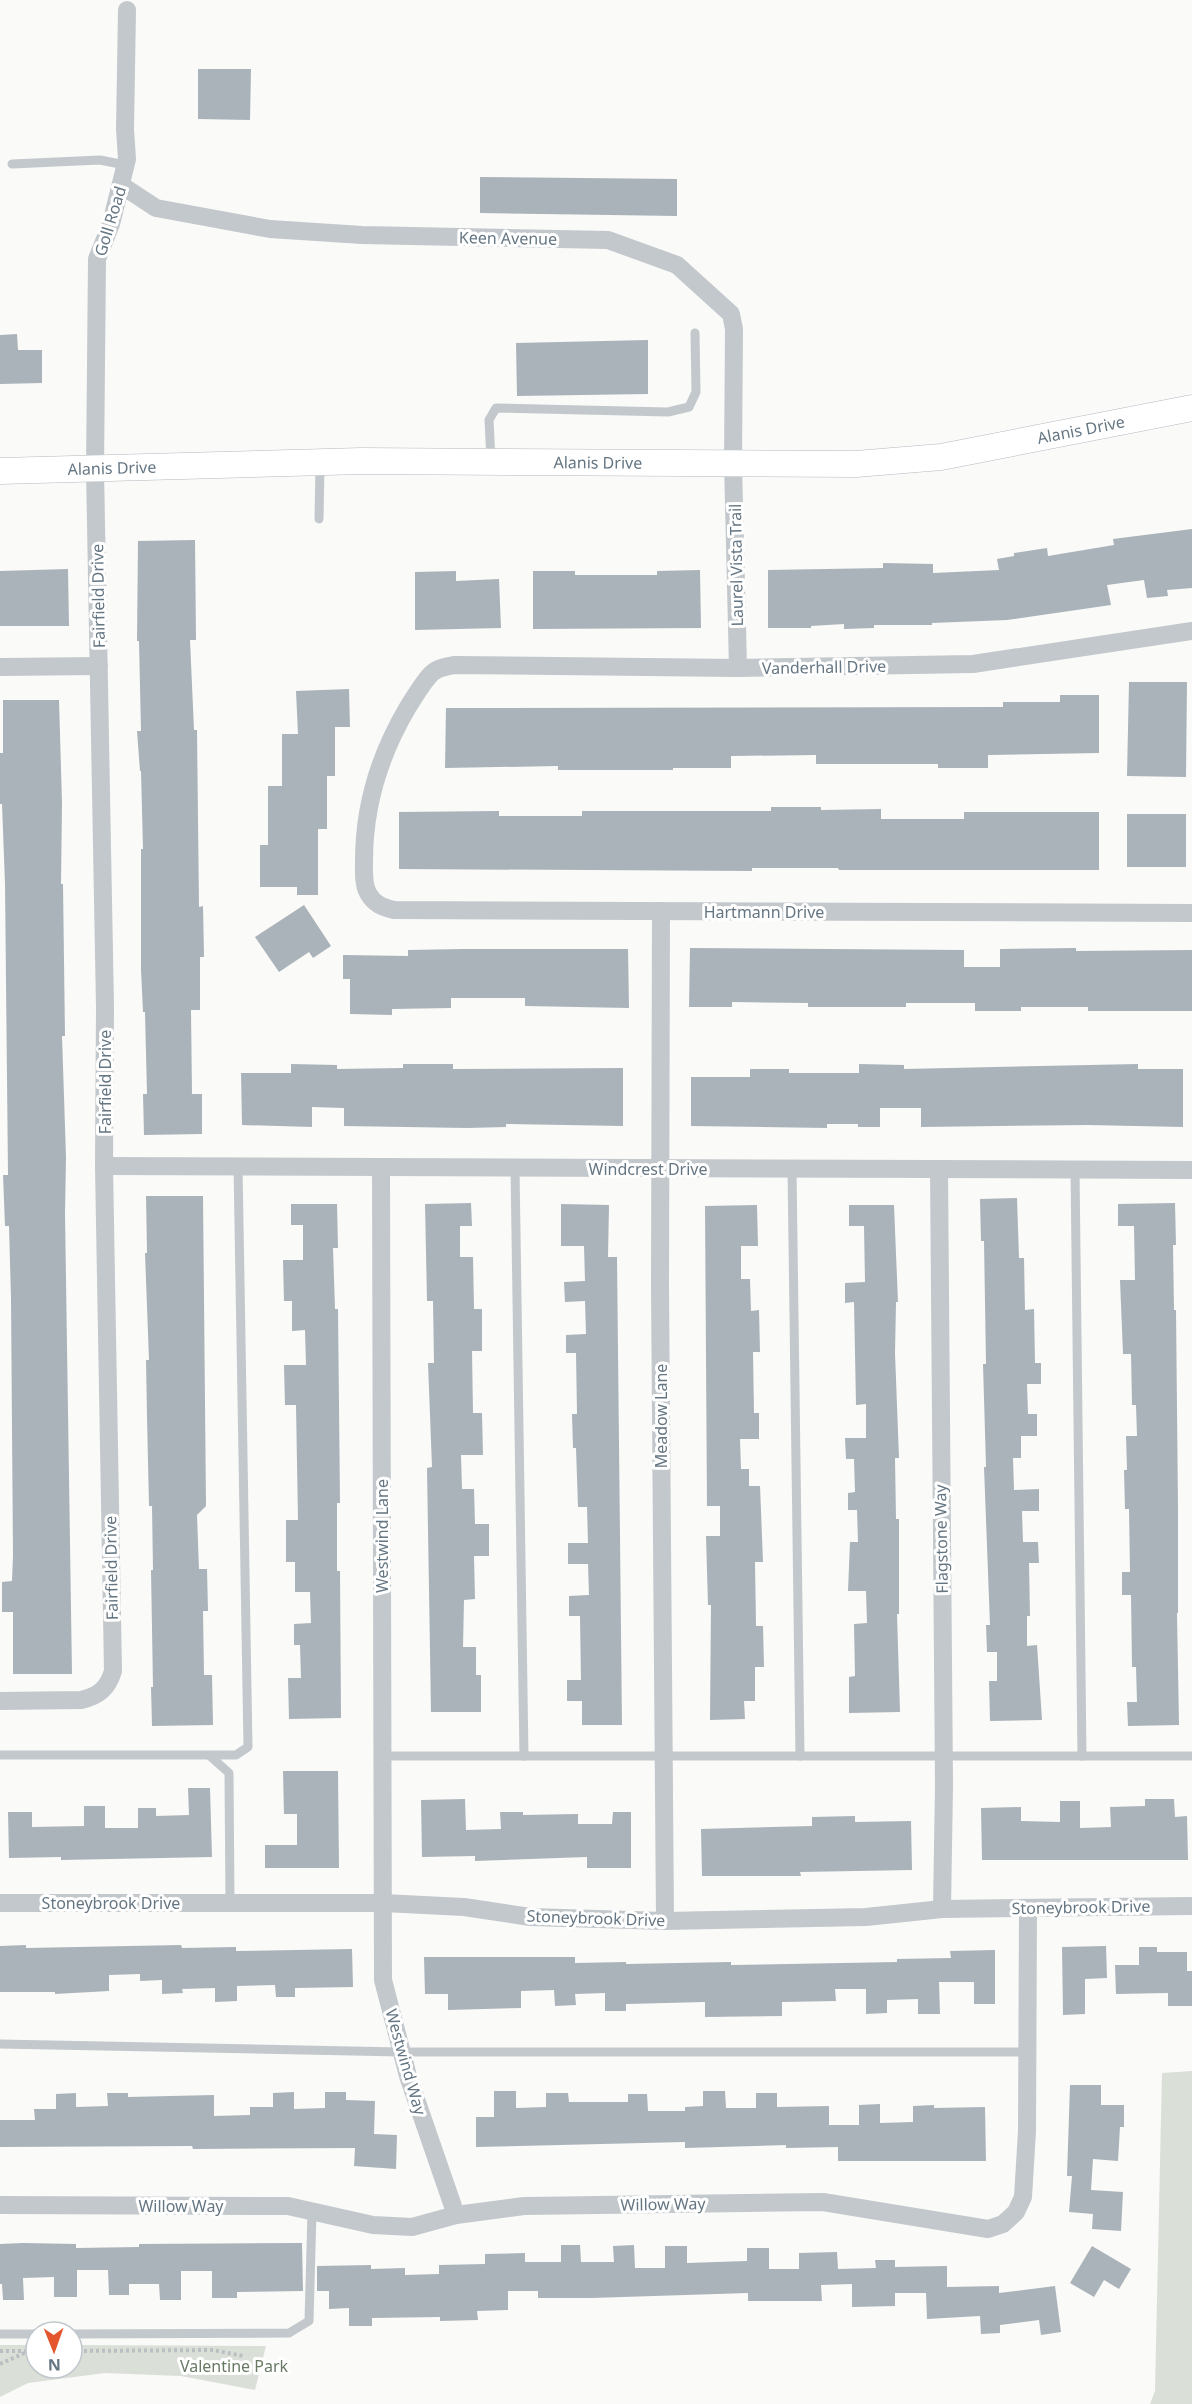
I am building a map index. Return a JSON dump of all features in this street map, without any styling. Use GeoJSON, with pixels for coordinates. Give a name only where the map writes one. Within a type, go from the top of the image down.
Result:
{"type":"FeatureCollection","features":[{"type":"Feature","properties":{"kind":"main road","name":"Alanis Drive"},"geometry":{"type":"LineString","coordinates":[[0,471],[320,463],[856,464],[942,457],[1192,408]]}},
{"type":"Feature","properties":{"kind":"street","name":"Goll Road"},"geometry":{"type":"LineString","coordinates":[[95,470],[97,259],[111,224],[125,165],[127,10]]}},
{"type":"Feature","properties":{"kind":"street","name":"Keen Avenue"},"geometry":{"type":"LineString","coordinates":[[121,185],[156,208],[270,229],[362,235],[608,240],[677,265],[731,314],[735,340],[733,463]]}},
{"type":"Feature","properties":{"kind":"street","name":"Laurel Vista Trail"},"geometry":{"type":"LineString","coordinates":[[733,463],[738,668]]}},
{"type":"Feature","properties":{"kind":"street","name":"Fairfield Drive"},"geometry":{"type":"LineString","coordinates":[[0,1701],[92,1698],[102,1692],[110,1682],[113,1671],[104,1166],[105,1006],[95,470]]}},
{"type":"Feature","properties":{"kind":"street","name":"Vanderhall Drive"},"geometry":{"type":"LineString","coordinates":[[364,867],[367,816],[373,785],[383,756],[401,719],[432,673],[441,668],[454,665],[738,668],[973,664],[1192,631]]}},
{"type":"Feature","properties":{"kind":"street"},"geometry":{"type":"LineString","coordinates":[[0,667],[99,666]]}},
{"type":"Feature","properties":{"kind":"street","name":"Hartmann Drive"},"geometry":{"type":"LineString","coordinates":[[364,867],[368,893],[377,904],[394,910],[1192,913]]}},
{"type":"Feature","properties":{"kind":"street","name":"Meadow Lane"},"geometry":{"type":"LineString","coordinates":[[661,911],[660,1169],[665,1921]]}},
{"type":"Feature","properties":{"kind":"street","name":"Windcrest Drive"},"geometry":{"type":"LineString","coordinates":[[104,1166],[1192,1170]]}},
{"type":"Feature","properties":{"kind":"street","name":"Westwind Lane"},"geometry":{"type":"LineString","coordinates":[[381,1168],[383,1903]]}},
{"type":"Feature","properties":{"kind":"street","name":"Flagstone Way"},"geometry":{"type":"LineString","coordinates":[[939,1169],[944,1756],[942,1909]]}},
{"type":"Feature","properties":{"kind":"street","name":"Stoneybrook Drive"},"geometry":{"type":"LineString","coordinates":[[0,1903],[383,1903],[464,1907],[530,1917],[665,1921],[866,1917],[942,1909],[1192,1906]]}},
{"type":"Feature","properties":{"kind":"street","name":"Westwind Way"},"geometry":{"type":"LineString","coordinates":[[383,1903],[383,1980],[408,2076],[456,2215]]}},
{"type":"Feature","properties":{"kind":"street","name":"Willow Way"},"geometry":{"type":"LineString","coordinates":[[0,2205],[288,2206],[373,2225],[412,2227],[456,2215],[525,2206],[823,2202],[988,2229],[1003,2224],[1016,2212],[1023,2197],[1027,2131],[1028,1908]]}},
{"type":"Feature","properties":{"kind":"lane"},"geometry":{"type":"LineString","coordinates":[[12,164],[100,160],[125,165]]}},
{"type":"Feature","properties":{"kind":"lane"},"geometry":{"type":"LineString","coordinates":[[491,462],[489,420],[495,408],[668,412],[689,406],[696,392],[695,333]]}},
{"type":"Feature","properties":{"kind":"lane"},"geometry":{"type":"LineString","coordinates":[[319,519],[320,463]]}},
{"type":"Feature","properties":{"kind":"lane"},"geometry":{"type":"LineString","coordinates":[[0,1755],[210,1756],[236,1755],[248,1747],[238,1166]]}},
{"type":"Feature","properties":{"kind":"lane"},"geometry":{"type":"LineString","coordinates":[[515,1168],[524,1756]]}},
{"type":"Feature","properties":{"kind":"lane"},"geometry":{"type":"LineString","coordinates":[[792,1169],[800,1756]]}},
{"type":"Feature","properties":{"kind":"lane"},"geometry":{"type":"LineString","coordinates":[[1075,1169],[1082,1756]]}},
{"type":"Feature","properties":{"kind":"lane"},"geometry":{"type":"LineString","coordinates":[[210,1756],[229,1773],[230,1903]]}},
{"type":"Feature","properties":{"kind":"lane"},"geometry":{"type":"LineString","coordinates":[[382,1756],[1192,1756]]}},
{"type":"Feature","properties":{"kind":"lane"},"geometry":{"type":"LineString","coordinates":[[0,2044],[402,2052],[1027,2052]]}},
{"type":"Feature","properties":{"kind":"lane"},"geometry":{"type":"LineString","coordinates":[[84,2334],[289,2333],[309,2321],[312,2212]]}},
{"type":"Feature","properties":{"kind":"lane"},"geometry":{"type":"LineString","coordinates":[[0,2334],[24,2334]]}},
{"type":"Feature","properties":{"kind":"path"},"geometry":{"type":"LineString","coordinates":[[84,2351],[213,2350],[243,2356]]}},
{"type":"Feature","properties":{"kind":"path"},"geometry":{"type":"LineString","coordinates":[[0,2351],[24,2351]]}},
{"type":"Feature","properties":{"kind":"path"},"geometry":{"type":"LineString","coordinates":[[0,2364],[24,2353]]}},
{"type":"Feature","properties":{"kind":"green space"},"geometry":{"type":"Polygon","coordinates":[[[1192,2071],[1192,2404],[1150,2404],[1155,2391],[1162,2073],[1192,2071]]]}},
{"type":"Feature","properties":{"kind":"green space","name":"Valentine Park"},"geometry":{"type":"Polygon","coordinates":[[[0,2345],[24,2345],[24,2380],[51,2380],[28,2383],[0,2397],[0,2345]]]}},
{"type":"Feature","properties":{"kind":"green space","name":"Valentine Park"},"geometry":{"type":"Polygon","coordinates":[[[84,2345],[266,2346],[255,2390],[181,2376],[105,2373],[84,2376],[84,2345]]]}},
{"type":"Feature","properties":{"kind":"building"},"geometry":{"type":"Polygon","coordinates":[[[198,69],[251,69],[250,120],[198,119],[198,69]]]}},
{"type":"Feature","properties":{"kind":"building"},"geometry":{"type":"Polygon","coordinates":[[[480,177],[677,179],[677,216],[480,213],[480,177]]]}},
{"type":"Feature","properties":{"kind":"building"},"geometry":{"type":"Polygon","coordinates":[[[17,334],[18,350],[42,350],[42,383],[0,384],[0,335],[17,334]]]}},
{"type":"Feature","properties":{"kind":"building"},"geometry":{"type":"Polygon","coordinates":[[[648,340],[648,394],[517,396],[516,343],[648,340]]]}},
{"type":"Feature","properties":{"kind":"building"},"geometry":{"type":"Polygon","coordinates":[[[1192,529],[1192,588],[1167,590],[1168,596],[1147,598],[1144,580],[1107,585],[1111,605],[1007,620],[932,623],[932,625],[874,625],[874,628],[844,629],[844,624],[811,626],[811,628],[768,628],[768,570],[883,568],[883,563],[933,564],[933,573],[999,570],[997,559],[1014,556],[1014,553],[1047,548],[1048,556],[1114,545],[1113,539],[1192,529]]]}},
{"type":"Feature","properties":{"kind":"building"},"geometry":{"type":"Polygon","coordinates":[[[195,540],[196,640],[190,640],[194,730],[197,730],[199,907],[203,906],[204,957],[200,957],[200,1010],[191,1010],[192,1094],[202,1094],[202,1134],[144,1135],[143,1094],[147,1094],[145,1012],[143,1012],[141,970],[141,849],[143,849],[141,771],[137,731],[141,731],[139,641],[137,641],[138,541],[195,540]]]}},
{"type":"Feature","properties":{"kind":"building"},"geometry":{"type":"Polygon","coordinates":[[[68,569],[69,626],[0,626],[0,571],[68,569]]]}},
{"type":"Feature","properties":{"kind":"building"},"geometry":{"type":"Polygon","coordinates":[[[700,570],[701,628],[533,629],[533,571],[575,571],[575,575],[657,575],[657,571],[700,570]]]}},
{"type":"Feature","properties":{"kind":"building"},"geometry":{"type":"Polygon","coordinates":[[[456,571],[456,581],[499,579],[501,628],[415,630],[415,572],[456,571]]]}},
{"type":"Feature","properties":{"kind":"building"},"geometry":{"type":"Polygon","coordinates":[[[1129,682],[1187,682],[1186,777],[1127,776],[1129,682]]]}},
{"type":"Feature","properties":{"kind":"building"},"geometry":{"type":"Polygon","coordinates":[[[349,689],[350,727],[335,727],[335,776],[327,776],[327,829],[318,829],[318,895],[297,895],[297,887],[260,887],[260,845],[268,845],[268,786],[282,786],[282,734],[298,734],[296,691],[349,689]]]}},
{"type":"Feature","properties":{"kind":"building"},"geometry":{"type":"Polygon","coordinates":[[[1060,695],[1099,695],[1099,753],[988,755],[988,768],[938,768],[938,764],[816,764],[816,755],[731,756],[731,768],[558,770],[558,766],[445,768],[446,708],[1003,707],[1003,702],[1060,702],[1060,695]]]}},
{"type":"Feature","properties":{"kind":"building"},"geometry":{"type":"Polygon","coordinates":[[[3,700],[59,700],[72,1674],[13,1674],[13,1612],[2,1612],[2,1582],[12,1581],[13,1556],[11,1298],[9,1226],[5,1226],[3,1175],[8,1175],[5,884],[2,804],[0,804],[3,700]]]}},
{"type":"Feature","properties":{"kind":"building"},"geometry":{"type":"Polygon","coordinates":[[[771,807],[821,807],[821,810],[881,809],[881,819],[964,819],[964,812],[1099,812],[1099,870],[399,869],[399,812],[499,811],[499,816],[582,816],[582,811],[771,811],[771,807]]]}},
{"type":"Feature","properties":{"kind":"building"},"geometry":{"type":"Polygon","coordinates":[[[1127,814],[1186,814],[1186,867],[1127,867],[1127,814]]]}},
{"type":"Feature","properties":{"kind":"building"},"geometry":{"type":"Polygon","coordinates":[[[304,905],[331,946],[313,958],[309,952],[279,972],[255,937],[304,905]]]}},
{"type":"Feature","properties":{"kind":"building"},"geometry":{"type":"Polygon","coordinates":[[[690,948],[964,950],[964,967],[1000,967],[1000,949],[1192,950],[1192,1011],[1088,1011],[1088,1007],[1021,1007],[1021,1011],[975,1011],[975,1003],[906,1003],[906,1007],[808,1007],[808,1003],[732,1002],[732,1007],[689,1007],[690,948]]]}},
{"type":"Feature","properties":{"kind":"building"},"geometry":{"type":"Polygon","coordinates":[[[628,949],[629,1008],[525,1006],[525,998],[451,998],[451,1008],[392,1009],[392,1015],[350,1014],[350,979],[343,979],[343,955],[408,956],[408,950],[628,949]]]}},
{"type":"Feature","properties":{"kind":"building"},"geometry":{"type":"Polygon","coordinates":[[[291,1064],[337,1065],[337,1069],[403,1068],[403,1064],[453,1064],[453,1069],[623,1068],[623,1126],[506,1124],[506,1127],[467,1128],[344,1126],[344,1108],[312,1107],[312,1127],[242,1125],[241,1073],[291,1073],[291,1064]]]}},
{"type":"Feature","properties":{"kind":"building"},"geometry":{"type":"Polygon","coordinates":[[[859,1064],[904,1065],[904,1069],[1138,1064],[1138,1069],[1183,1069],[1183,1127],[1088,1125],[921,1127],[921,1108],[880,1108],[880,1127],[858,1127],[858,1124],[827,1124],[827,1128],[691,1126],[691,1077],[750,1077],[750,1069],[789,1069],[789,1073],[859,1073],[859,1064]]]}},
{"type":"Feature","properties":{"kind":"building"},"geometry":{"type":"Polygon","coordinates":[[[146,1196],[203,1196],[206,1506],[197,1515],[199,1569],[207,1569],[208,1611],[203,1611],[204,1675],[212,1675],[213,1725],[152,1726],[151,1570],[153,1570],[147,1417],[146,1360],[149,1360],[145,1253],[147,1253],[146,1196]]]}},
{"type":"Feature","properties":{"kind":"building"},"geometry":{"type":"Polygon","coordinates":[[[1017,1198],[1019,1258],[1024,1258],[1025,1310],[1034,1309],[1035,1363],[1041,1363],[1041,1384],[1027,1384],[1028,1414],[1037,1414],[1037,1436],[1021,1436],[1021,1458],[1013,1458],[1014,1490],[1039,1489],[1039,1511],[1022,1511],[1023,1542],[1038,1542],[1039,1563],[1029,1563],[1030,1616],[1027,1616],[1027,1646],[1037,1645],[1042,1720],[990,1721],[989,1681],[997,1681],[997,1652],[987,1652],[986,1625],[990,1625],[984,1467],[986,1467],[983,1364],[986,1364],[984,1241],[981,1241],[980,1199],[1017,1198]]]}},
{"type":"Feature","properties":{"kind":"building"},"geometry":{"type":"Polygon","coordinates":[[[471,1203],[472,1226],[460,1226],[460,1257],[473,1257],[474,1309],[482,1309],[482,1351],[472,1351],[473,1413],[482,1413],[483,1455],[461,1455],[462,1489],[474,1489],[475,1524],[489,1524],[489,1556],[474,1556],[475,1599],[464,1600],[463,1647],[476,1647],[476,1675],[481,1675],[481,1712],[431,1712],[427,1468],[432,1467],[428,1363],[434,1363],[433,1301],[427,1301],[425,1204],[471,1203]]]}},
{"type":"Feature","properties":{"kind":"building"},"geometry":{"type":"Polygon","coordinates":[[[1175,1203],[1176,1245],[1173,1245],[1174,1310],[1176,1310],[1179,1725],[1128,1726],[1127,1702],[1137,1702],[1136,1667],[1132,1667],[1131,1595],[1122,1595],[1122,1572],[1130,1572],[1129,1509],[1125,1509],[1124,1470],[1127,1470],[1126,1436],[1137,1436],[1136,1405],[1132,1405],[1131,1354],[1123,1354],[1120,1280],[1135,1280],[1134,1226],[1118,1226],[1118,1204],[1175,1203]]]}},
{"type":"Feature","properties":{"kind":"building"},"geometry":{"type":"Polygon","coordinates":[[[291,1204],[337,1204],[338,1248],[333,1248],[335,1309],[338,1309],[340,1503],[337,1503],[337,1571],[340,1571],[341,1718],[289,1719],[288,1678],[301,1678],[300,1645],[294,1645],[294,1624],[311,1623],[310,1592],[295,1592],[295,1562],[286,1562],[286,1520],[298,1520],[296,1405],[285,1405],[284,1365],[306,1365],[305,1330],[292,1331],[292,1301],[284,1301],[283,1260],[303,1260],[303,1225],[291,1225],[291,1204]]]}},
{"type":"Feature","properties":{"kind":"building"},"geometry":{"type":"Polygon","coordinates":[[[561,1204],[609,1205],[608,1257],[617,1257],[622,1725],[582,1725],[582,1701],[567,1701],[567,1680],[581,1680],[580,1616],[569,1616],[569,1596],[589,1595],[588,1564],[568,1564],[568,1543],[588,1543],[587,1507],[578,1507],[576,1448],[573,1448],[572,1414],[577,1414],[576,1353],[566,1353],[566,1335],[586,1334],[585,1301],[565,1302],[564,1282],[585,1281],[584,1246],[561,1246],[561,1204]]]}},
{"type":"Feature","properties":{"kind":"building"},"geometry":{"type":"Polygon","coordinates":[[[757,1205],[758,1246],[741,1246],[741,1279],[750,1279],[751,1311],[759,1310],[760,1352],[753,1352],[754,1413],[759,1413],[759,1439],[740,1439],[741,1469],[749,1469],[749,1486],[760,1486],[763,1562],[755,1562],[756,1626],[763,1626],[764,1667],[755,1667],[755,1701],[744,1701],[745,1719],[710,1720],[711,1605],[708,1605],[706,1536],[720,1536],[720,1506],[707,1506],[705,1206],[757,1205]]]}},
{"type":"Feature","properties":{"kind":"building"},"geometry":{"type":"Polygon","coordinates":[[[849,1205],[894,1205],[898,1302],[896,1302],[895,1353],[899,1458],[895,1458],[896,1519],[899,1519],[899,1614],[897,1614],[900,1712],[849,1713],[849,1677],[855,1676],[854,1624],[867,1623],[866,1591],[848,1591],[850,1542],[858,1542],[857,1510],[848,1510],[848,1493],[855,1492],[854,1459],[846,1459],[845,1438],[866,1438],[866,1404],[856,1405],[854,1302],[845,1303],[845,1283],[865,1282],[864,1226],[849,1226],[849,1205]]]}},
{"type":"Feature","properties":{"kind":"building"},"geometry":{"type":"Polygon","coordinates":[[[283,1771],[338,1771],[339,1868],[265,1868],[265,1845],[297,1845],[297,1814],[284,1814],[283,1771]]]}},
{"type":"Feature","properties":{"kind":"building"},"geometry":{"type":"Polygon","coordinates":[[[188,1788],[210,1788],[212,1857],[61,1860],[61,1857],[9,1858],[8,1812],[32,1812],[32,1827],[84,1826],[84,1806],[105,1806],[105,1828],[138,1828],[138,1808],[156,1808],[156,1816],[189,1815],[188,1788]]]}},
{"type":"Feature","properties":{"kind":"building"},"geometry":{"type":"Polygon","coordinates":[[[465,1799],[466,1830],[501,1829],[500,1812],[523,1812],[523,1815],[578,1814],[578,1824],[612,1824],[613,1812],[631,1812],[631,1868],[587,1868],[587,1857],[475,1861],[475,1856],[422,1857],[421,1800],[465,1799]]]}},
{"type":"Feature","properties":{"kind":"building"},"geometry":{"type":"Polygon","coordinates":[[[1145,1799],[1174,1799],[1175,1817],[1187,1816],[1188,1860],[982,1860],[981,1808],[1021,1807],[1021,1821],[1060,1822],[1060,1801],[1080,1801],[1080,1828],[1111,1827],[1110,1807],[1145,1806],[1145,1799]]]}},
{"type":"Feature","properties":{"kind":"building"},"geometry":{"type":"Polygon","coordinates":[[[855,1816],[855,1822],[911,1821],[912,1870],[800,1872],[801,1876],[702,1876],[701,1829],[812,1826],[812,1817],[855,1816]]]}},
{"type":"Feature","properties":{"kind":"building"},"geometry":{"type":"Polygon","coordinates":[[[26,1945],[26,1948],[181,1945],[182,1948],[236,1947],[236,1951],[352,1949],[353,1987],[295,1988],[295,1997],[276,1997],[275,1985],[237,1986],[237,2001],[215,2002],[215,1988],[182,1989],[183,1993],[162,1994],[162,1980],[140,1981],[140,1974],[109,1975],[109,1991],[55,1994],[55,1992],[0,1992],[0,1946],[26,1945]]]}},
{"type":"Feature","properties":{"kind":"building"},"geometry":{"type":"Polygon","coordinates":[[[1106,1946],[1107,1978],[1085,1979],[1085,2014],[1063,2015],[1062,1947],[1106,1946]]]}},
{"type":"Feature","properties":{"kind":"building"},"geometry":{"type":"Polygon","coordinates":[[[1139,1947],[1157,1947],[1157,1952],[1187,1952],[1187,1971],[1192,1971],[1192,2006],[1168,2006],[1168,1993],[1116,1994],[1115,1965],[1139,1965],[1139,1947]]]}},
{"type":"Feature","properties":{"kind":"building"},"geometry":{"type":"Polygon","coordinates":[[[995,1950],[995,2004],[974,2004],[974,1982],[939,1982],[940,2014],[918,2014],[918,1999],[887,2000],[887,2013],[866,2014],[866,1989],[835,1989],[836,2001],[782,2002],[782,2016],[705,2017],[705,2002],[626,2004],[626,2011],[605,2011],[605,1993],[575,1994],[576,2005],[555,2006],[554,1990],[521,1991],[521,2008],[448,2010],[448,1994],[425,1994],[424,1957],[575,1957],[575,1963],[731,1962],[731,1965],[897,1962],[897,1959],[951,1958],[950,1951],[995,1950]]]}},
{"type":"Feature","properties":{"kind":"building"},"geometry":{"type":"Polygon","coordinates":[[[1070,2085],[1101,2085],[1101,2105],[1124,2105],[1124,2127],[1120,2127],[1118,2161],[1093,2159],[1091,2190],[1123,2192],[1121,2231],[1092,2229],[1093,2214],[1069,2212],[1072,2176],[1067,2176],[1070,2085]]]}},
{"type":"Feature","properties":{"kind":"building"},"geometry":{"type":"Polygon","coordinates":[[[494,2091],[516,2091],[516,2108],[546,2107],[546,2093],[568,2093],[569,2102],[628,2102],[628,2094],[647,2094],[648,2111],[685,2111],[685,2107],[703,2106],[703,2091],[725,2091],[726,2108],[756,2108],[756,2093],[777,2093],[777,2107],[829,2106],[829,2125],[859,2125],[859,2105],[880,2104],[880,2123],[913,2122],[913,2106],[985,2107],[986,2161],[838,2161],[838,2147],[786,2148],[786,2145],[685,2148],[685,2142],[476,2147],[476,2117],[494,2117],[494,2091]]]}},
{"type":"Feature","properties":{"kind":"building"},"geometry":{"type":"Polygon","coordinates":[[[294,2092],[294,2109],[325,2108],[325,2092],[346,2092],[346,2100],[375,2101],[374,2134],[397,2135],[396,2169],[354,2166],[355,2148],[0,2147],[0,2120],[35,2120],[34,2109],[56,2109],[56,2094],[76,2093],[76,2107],[108,2106],[107,2093],[128,2093],[128,2097],[214,2095],[214,2116],[250,2115],[250,2107],[273,2107],[273,2093],[294,2092]]]}},
{"type":"Feature","properties":{"kind":"building"},"geometry":{"type":"Polygon","coordinates":[[[302,2243],[303,2291],[237,2292],[237,2298],[212,2298],[212,2271],[181,2271],[181,2300],[160,2300],[159,2284],[129,2284],[129,2295],[109,2295],[108,2270],[77,2270],[77,2297],[54,2297],[54,2277],[23,2278],[24,2300],[3,2300],[2,2284],[0,2284],[0,2244],[76,2244],[76,2248],[139,2247],[139,2244],[302,2243]]]}},
{"type":"Feature","properties":{"kind":"building"},"geometry":{"type":"Polygon","coordinates":[[[561,2245],[580,2245],[581,2262],[614,2262],[613,2246],[634,2245],[635,2268],[665,2268],[665,2246],[687,2246],[687,2263],[747,2261],[747,2248],[769,2248],[769,2269],[799,2269],[799,2253],[837,2252],[838,2269],[876,2268],[875,2260],[895,2260],[895,2267],[947,2266],[947,2287],[999,2286],[999,2293],[1055,2286],[1061,2332],[1041,2335],[1039,2320],[1000,2325],[1000,2333],[981,2334],[980,2316],[927,2319],[926,2293],[895,2293],[895,2306],[852,2307],[852,2284],[821,2285],[822,2301],[748,2301],[748,2293],[538,2298],[538,2291],[508,2291],[508,2310],[477,2311],[478,2320],[440,2321],[440,2317],[372,2318],[372,2326],[349,2326],[349,2308],[329,2309],[329,2291],[317,2291],[317,2266],[371,2265],[371,2269],[405,2268],[405,2275],[439,2274],[439,2265],[485,2264],[485,2254],[525,2253],[525,2262],[561,2262],[561,2245]]]}},
{"type":"Feature","properties":{"kind":"building"},"geometry":{"type":"Polygon","coordinates":[[[1092,2246],[1131,2269],[1119,2289],[1104,2280],[1094,2297],[1070,2283],[1092,2246]]]}}]}
